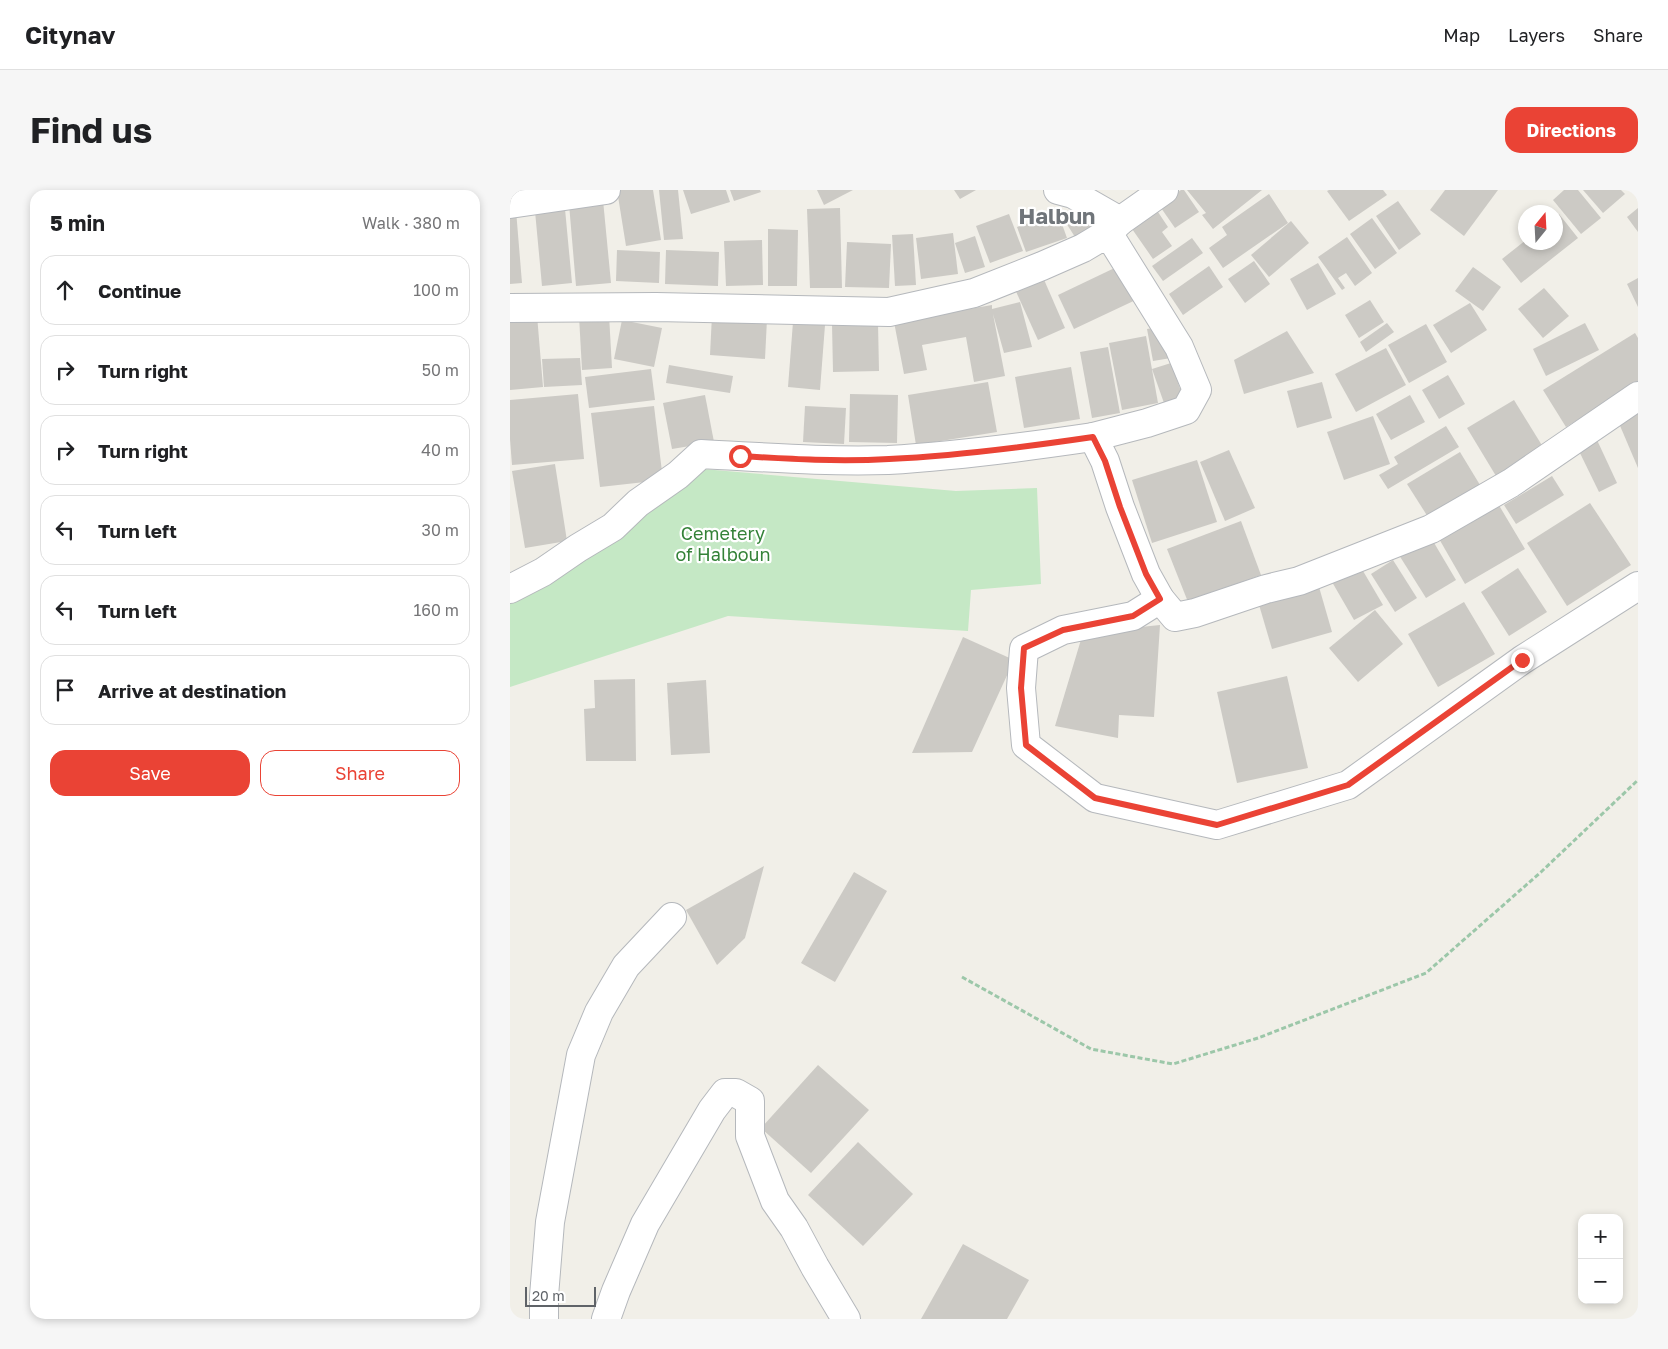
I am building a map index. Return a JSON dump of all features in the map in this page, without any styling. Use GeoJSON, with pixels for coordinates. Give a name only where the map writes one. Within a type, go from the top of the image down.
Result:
{"type":"FeatureCollection","features":[{"type":"Feature","properties":{"kind":"street"},"geometry":{"type":"LineString","coordinates":[[510,204],[606,190]]}},
{"type":"Feature","properties":{"kind":"street"},"geometry":{"type":"LineString","coordinates":[[510,589],[543,572],[613,527],[638,503],[678,475],[701,454],[814,461],[888,460],[988,452],[1093,437],[1147,423],[1186,410],[1198,390],[1180,347],[1114,227],[1072,194],[1058,190]]}},
{"type":"Feature","properties":{"kind":"street"},"geometry":{"type":"LineString","coordinates":[[510,308],[656,308],[889,312],[974,293],[1083,248],[1164,190]]}},
{"type":"Feature","properties":{"kind":"street"},"geometry":{"type":"LineString","coordinates":[[1093,437],[1105,461],[1120,507],[1146,574],[1160,599],[1175,617],[1195,613],[1266,589],[1299,581],[1430,530],[1511,483],[1638,396]]}},
{"type":"Feature","properties":{"kind":"street"},"geometry":{"type":"LineString","coordinates":[[1160,599],[1133,616],[1063,630],[1024,648],[1021,688],[1026,745],[1095,798],[1217,825],[1348,785],[1522,660],[1638,586]]}},
{"type":"Feature","properties":{"kind":"street"},"geometry":{"type":"LineString","coordinates":[[544,1319],[550,1222],[581,1055],[599,1012],[626,966],[672,917]]}},
{"type":"Feature","properties":{"kind":"street"},"geometry":{"type":"LineString","coordinates":[[606,1319],[645,1224],[712,1110],[725,1093],[736,1093],[750,1101],[750,1136],[775,1201],[794,1228],[846,1319]]}},
{"type":"Feature","properties":{"kind":"path"},"geometry":{"type":"LineString","coordinates":[[962,977],[1091,1049],[1174,1064],[1258,1038],[1426,972],[1541,872],[1638,780]]}},
{"type":"Feature","properties":{"kind":"green space","name":"Cemetery of Halboun"},"geometry":{"type":"Polygon","coordinates":[[[703,469],[956,491],[1037,488],[1041,584],[971,590],[968,631],[728,616],[510,687],[510,602],[537,582],[635,526],[639,512],[703,469]]]}},
{"type":"Feature","properties":{"kind":"building"},"geometry":{"type":"Polygon","coordinates":[[[617,190],[653,190],[661,240],[626,246],[617,190]]]}},
{"type":"Feature","properties":{"kind":"building"},"geometry":{"type":"Polygon","coordinates":[[[659,190],[678,190],[683,239],[664,240],[659,190]]]}},
{"type":"Feature","properties":{"kind":"building"},"geometry":{"type":"Polygon","coordinates":[[[683,190],[726,190],[730,202],[691,214],[683,190]]]}},
{"type":"Feature","properties":{"kind":"building"},"geometry":{"type":"Polygon","coordinates":[[[730,190],[760,190],[761,192],[734,201],[730,190]]]}},
{"type":"Feature","properties":{"kind":"building"},"geometry":{"type":"Polygon","coordinates":[[[817,190],[853,190],[824,205],[817,190]]]}},
{"type":"Feature","properties":{"kind":"building"},"geometry":{"type":"Polygon","coordinates":[[[954,190],[976,190],[960,199],[954,190]]]}},
{"type":"Feature","properties":{"kind":"building"},"geometry":{"type":"Polygon","coordinates":[[[1181,190],[1184,190],[1199,212],[1175,228],[1159,205],[1181,190]]]}},
{"type":"Feature","properties":{"kind":"building"},"geometry":{"type":"Polygon","coordinates":[[[1187,190],[1262,190],[1213,229],[1202,215],[1206,213],[1187,190]]]}},
{"type":"Feature","properties":{"kind":"building"},"geometry":{"type":"Polygon","coordinates":[[[1383,190],[1387,195],[1349,221],[1327,191],[1383,190]]]}},
{"type":"Feature","properties":{"kind":"building"},"geometry":{"type":"Polygon","coordinates":[[[1445,190],[1498,190],[1464,236],[1430,210],[1445,190]]]}},
{"type":"Feature","properties":{"kind":"building"},"geometry":{"type":"Polygon","coordinates":[[[1564,190],[1578,190],[1601,218],[1581,234],[1563,212],[1563,205],[1557,205],[1553,200],[1564,190]]]}},
{"type":"Feature","properties":{"kind":"building"},"geometry":{"type":"Polygon","coordinates":[[[1583,190],[1621,190],[1625,194],[1603,213],[1583,190]]]}},
{"type":"Feature","properties":{"kind":"building"},"geometry":{"type":"Polygon","coordinates":[[[1269,194],[1288,223],[1223,268],[1209,248],[1227,235],[1222,227],[1269,194]]]}},
{"type":"Feature","properties":{"kind":"building"},"geometry":{"type":"Polygon","coordinates":[[[603,200],[611,283],[576,286],[569,204],[603,200]]]}},
{"type":"Feature","properties":{"kind":"building"},"geometry":{"type":"Polygon","coordinates":[[[1398,201],[1421,234],[1399,250],[1376,216],[1398,201]]]}},
{"type":"Feature","properties":{"kind":"building"},"geometry":{"type":"Polygon","coordinates":[[[1083,202],[1096,224],[1075,237],[1061,215],[1083,202]]]}},
{"type":"Feature","properties":{"kind":"building"},"geometry":{"type":"Polygon","coordinates":[[[840,208],[842,288],[810,288],[807,209],[840,208]]]}},
{"type":"Feature","properties":{"kind":"building"},"geometry":{"type":"Polygon","coordinates":[[[1638,208],[1638,232],[1627,217],[1638,208]]]}},
{"type":"Feature","properties":{"kind":"building"},"geometry":{"type":"Polygon","coordinates":[[[565,209],[572,283],[542,286],[535,211],[565,209]]]}},
{"type":"Feature","properties":{"kind":"building"},"geometry":{"type":"Polygon","coordinates":[[[1156,209],[1168,227],[1162,232],[1172,246],[1153,259],[1130,226],[1156,209]]]}},
{"type":"Feature","properties":{"kind":"building"},"geometry":{"type":"Polygon","coordinates":[[[510,210],[516,210],[522,283],[510,284],[510,210]]]}},
{"type":"Feature","properties":{"kind":"building"},"geometry":{"type":"Polygon","coordinates":[[[1058,213],[1067,238],[1026,252],[1017,227],[1058,213]]]}},
{"type":"Feature","properties":{"kind":"building"},"geometry":{"type":"Polygon","coordinates":[[[1009,214],[1023,251],[990,263],[976,226],[1009,214]]]}},
{"type":"Feature","properties":{"kind":"building"},"geometry":{"type":"Polygon","coordinates":[[[1372,218],[1397,253],[1375,269],[1350,234],[1372,218]]]}},
{"type":"Feature","properties":{"kind":"building"},"geometry":{"type":"Polygon","coordinates":[[[1563,219],[1578,238],[1563,250],[1563,219]]]}},
{"type":"Feature","properties":{"kind":"building"},"geometry":{"type":"Polygon","coordinates":[[[1291,221],[1309,243],[1269,277],[1251,255],[1291,221]]]}},
{"type":"Feature","properties":{"kind":"building"},"geometry":{"type":"Polygon","coordinates":[[[768,229],[798,230],[797,286],[768,286],[768,229]]]}},
{"type":"Feature","properties":{"kind":"building"},"geometry":{"type":"Polygon","coordinates":[[[953,233],[958,274],[921,279],[916,238],[953,233]]]}},
{"type":"Feature","properties":{"kind":"building"},"geometry":{"type":"Polygon","coordinates":[[[913,234],[916,285],[895,286],[892,235],[913,234]]]}},
{"type":"Feature","properties":{"kind":"building"},"geometry":{"type":"Polygon","coordinates":[[[975,236],[985,267],[965,273],[955,243],[975,236]]]}},
{"type":"Feature","properties":{"kind":"building"},"geometry":{"type":"Polygon","coordinates":[[[1347,237],[1372,273],[1355,286],[1346,273],[1338,278],[1345,288],[1342,290],[1318,257],[1347,237]]]}},
{"type":"Feature","properties":{"kind":"building"},"geometry":{"type":"Polygon","coordinates":[[[1192,238],[1203,253],[1163,281],[1152,266],[1192,238]]]}},
{"type":"Feature","properties":{"kind":"building"},"geometry":{"type":"Polygon","coordinates":[[[762,240],[763,285],[726,286],[724,241],[762,240]]]}},
{"type":"Feature","properties":{"kind":"building"},"geometry":{"type":"Polygon","coordinates":[[[847,242],[891,244],[889,288],[845,287],[847,242]]]}},
{"type":"Feature","properties":{"kind":"building"},"geometry":{"type":"Polygon","coordinates":[[[1518,246],[1518,250],[1563,250],[1521,283],[1502,259],[1518,246]]]}},
{"type":"Feature","properties":{"kind":"building"},"geometry":{"type":"Polygon","coordinates":[[[617,250],[660,252],[659,283],[616,281],[617,250]]]}},
{"type":"Feature","properties":{"kind":"building"},"geometry":{"type":"Polygon","coordinates":[[[666,250],[719,252],[718,286],[665,284],[666,250]]]}},
{"type":"Feature","properties":{"kind":"building"},"geometry":{"type":"Polygon","coordinates":[[[1254,261],[1270,284],[1245,303],[1228,279],[1254,261]]]}},
{"type":"Feature","properties":{"kind":"building"},"geometry":{"type":"Polygon","coordinates":[[[1125,263],[1142,297],[1074,329],[1058,295],[1125,263]]]}},
{"type":"Feature","properties":{"kind":"building"},"geometry":{"type":"Polygon","coordinates":[[[1318,263],[1336,294],[1307,310],[1290,279],[1318,263]]]}},
{"type":"Feature","properties":{"kind":"building"},"geometry":{"type":"Polygon","coordinates":[[[1209,266],[1223,287],[1183,315],[1169,294],[1209,266]]]}},
{"type":"Feature","properties":{"kind":"building"},"geometry":{"type":"Polygon","coordinates":[[[1473,267],[1501,287],[1483,311],[1455,291],[1473,267]]]}},
{"type":"Feature","properties":{"kind":"building"},"geometry":{"type":"Polygon","coordinates":[[[1042,275],[1065,328],[1038,340],[1014,287],[1042,275]]]}},
{"type":"Feature","properties":{"kind":"building"},"geometry":{"type":"Polygon","coordinates":[[[1638,278],[1638,307],[1627,284],[1638,278]]]}},
{"type":"Feature","properties":{"kind":"building"},"geometry":{"type":"Polygon","coordinates":[[[1544,288],[1569,316],[1543,338],[1518,309],[1544,288]]]}},
{"type":"Feature","properties":{"kind":"building"},"geometry":{"type":"Polygon","coordinates":[[[1370,300],[1384,322],[1359,338],[1345,315],[1370,300]]]}},
{"type":"Feature","properties":{"kind":"building"},"geometry":{"type":"Polygon","coordinates":[[[1020,302],[1032,347],[1004,353],[993,314],[1005,376],[974,382],[966,337],[922,345],[927,370],[904,374],[894,322],[992,305],[992,309],[1020,302]]]}},
{"type":"Feature","properties":{"kind":"building"},"geometry":{"type":"Polygon","coordinates":[[[1470,303],[1487,330],[1451,353],[1433,325],[1470,303]]]}},
{"type":"Feature","properties":{"kind":"building"},"geometry":{"type":"Polygon","coordinates":[[[537,315],[543,387],[510,390],[510,317],[537,315]]]}},
{"type":"Feature","properties":{"kind":"building"},"geometry":{"type":"Polygon","coordinates":[[[609,315],[612,368],[582,370],[579,316],[609,315]]]}},
{"type":"Feature","properties":{"kind":"building"},"geometry":{"type":"Polygon","coordinates":[[[712,315],[767,319],[765,359],[710,355],[712,315]]]}},
{"type":"Feature","properties":{"kind":"building"},"geometry":{"type":"Polygon","coordinates":[[[622,320],[662,328],[654,367],[614,359],[622,320]]]}},
{"type":"Feature","properties":{"kind":"building"},"geometry":{"type":"Polygon","coordinates":[[[793,322],[825,325],[820,390],[788,387],[793,322]]]}},
{"type":"Feature","properties":{"kind":"building"},"geometry":{"type":"Polygon","coordinates":[[[878,323],[879,371],[833,372],[832,324],[878,323]]]}},
{"type":"Feature","properties":{"kind":"building"},"geometry":{"type":"Polygon","coordinates":[[[1387,323],[1394,332],[1366,352],[1360,342],[1387,323]]]}},
{"type":"Feature","properties":{"kind":"building"},"geometry":{"type":"Polygon","coordinates":[[[1585,323],[1599,350],[1546,376],[1533,349],[1585,323]]]}},
{"type":"Feature","properties":{"kind":"building"},"geometry":{"type":"Polygon","coordinates":[[[1426,324],[1447,362],[1409,383],[1388,345],[1426,324]]]}},
{"type":"Feature","properties":{"kind":"building"},"geometry":{"type":"Polygon","coordinates":[[[1165,326],[1171,358],[1153,361],[1147,329],[1165,326]]]}},
{"type":"Feature","properties":{"kind":"building"},"geometry":{"type":"Polygon","coordinates":[[[1287,331],[1314,373],[1244,394],[1234,360],[1287,331]]]}},
{"type":"Feature","properties":{"kind":"building"},"geometry":{"type":"Polygon","coordinates":[[[1635,333],[1638,338],[1638,383],[1566,427],[1543,390],[1635,333]]]}},
{"type":"Feature","properties":{"kind":"building"},"geometry":{"type":"Polygon","coordinates":[[[1146,336],[1158,403],[1122,410],[1109,343],[1146,336]]]}},
{"type":"Feature","properties":{"kind":"building"},"geometry":{"type":"Polygon","coordinates":[[[1108,347],[1120,413],[1092,418],[1080,352],[1108,347]]]}},
{"type":"Feature","properties":{"kind":"building"},"geometry":{"type":"Polygon","coordinates":[[[1386,348],[1406,385],[1356,412],[1335,374],[1386,348]]]}},
{"type":"Feature","properties":{"kind":"building"},"geometry":{"type":"Polygon","coordinates":[[[580,358],[582,385],[544,387],[542,359],[580,358]]]}},
{"type":"Feature","properties":{"kind":"building"},"geometry":{"type":"Polygon","coordinates":[[[1171,363],[1183,397],[1164,403],[1152,369],[1171,363]]]}},
{"type":"Feature","properties":{"kind":"building"},"geometry":{"type":"Polygon","coordinates":[[[669,365],[733,376],[730,393],[666,383],[669,365]]]}},
{"type":"Feature","properties":{"kind":"building"},"geometry":{"type":"Polygon","coordinates":[[[1071,367],[1080,419],[1024,428],[1015,377],[1071,367]]]}},
{"type":"Feature","properties":{"kind":"building"},"geometry":{"type":"Polygon","coordinates":[[[651,369],[655,400],[589,408],[585,377],[651,369]]]}},
{"type":"Feature","properties":{"kind":"building"},"geometry":{"type":"Polygon","coordinates":[[[1448,375],[1465,404],[1439,419],[1422,390],[1448,375]]]}},
{"type":"Feature","properties":{"kind":"building"},"geometry":{"type":"Polygon","coordinates":[[[988,382],[997,432],[916,445],[908,395],[988,382]]]}},
{"type":"Feature","properties":{"kind":"building"},"geometry":{"type":"Polygon","coordinates":[[[1322,382],[1332,418],[1297,428],[1287,391],[1322,382]]]}},
{"type":"Feature","properties":{"kind":"building"},"geometry":{"type":"Polygon","coordinates":[[[578,394],[584,459],[512,465],[510,400],[578,394]]]}},
{"type":"Feature","properties":{"kind":"building"},"geometry":{"type":"Polygon","coordinates":[[[850,394],[898,395],[897,443],[849,442],[850,394]]]}},
{"type":"Feature","properties":{"kind":"building"},"geometry":{"type":"Polygon","coordinates":[[[705,395],[714,442],[672,449],[663,403],[705,395]]]}},
{"type":"Feature","properties":{"kind":"building"},"geometry":{"type":"Polygon","coordinates":[[[1410,395],[1425,422],[1391,440],[1376,414],[1410,395]]]}},
{"type":"Feature","properties":{"kind":"building"},"geometry":{"type":"Polygon","coordinates":[[[1514,400],[1543,447],[1496,476],[1467,428],[1514,400]]]}},
{"type":"Feature","properties":{"kind":"building"},"geometry":{"type":"Polygon","coordinates":[[[654,406],[663,480],[600,487],[591,413],[654,406]]]}},
{"type":"Feature","properties":{"kind":"building"},"geometry":{"type":"Polygon","coordinates":[[[805,406],[846,408],[844,444],[803,442],[805,406]]]}},
{"type":"Feature","properties":{"kind":"building"},"geometry":{"type":"Polygon","coordinates":[[[1638,412],[1638,468],[1618,421],[1638,412]]]}},
{"type":"Feature","properties":{"kind":"building"},"geometry":{"type":"Polygon","coordinates":[[[1373,416],[1390,464],[1344,480],[1327,432],[1373,416]]]}},
{"type":"Feature","properties":{"kind":"building"},"geometry":{"type":"Polygon","coordinates":[[[1446,426],[1459,447],[1388,489],[1379,475],[1398,464],[1394,457],[1446,426]]]}},
{"type":"Feature","properties":{"kind":"building"},"geometry":{"type":"Polygon","coordinates":[[[1597,440],[1617,483],[1599,492],[1578,449],[1597,440]]]}},
{"type":"Feature","properties":{"kind":"building"},"geometry":{"type":"Polygon","coordinates":[[[1229,450],[1255,508],[1225,521],[1200,462],[1229,450]]]}},
{"type":"Feature","properties":{"kind":"building"},"geometry":{"type":"Polygon","coordinates":[[[1460,452],[1480,485],[1428,517],[1407,484],[1460,452]]]}},
{"type":"Feature","properties":{"kind":"building"},"geometry":{"type":"Polygon","coordinates":[[[1197,460],[1217,522],[1152,543],[1132,480],[1197,460]]]}},
{"type":"Feature","properties":{"kind":"building"},"geometry":{"type":"Polygon","coordinates":[[[555,464],[567,541],[525,548],[512,471],[555,464]]]}},
{"type":"Feature","properties":{"kind":"building"},"geometry":{"type":"Polygon","coordinates":[[[1552,476],[1564,495],[1516,524],[1504,505],[1552,476]]]}},
{"type":"Feature","properties":{"kind":"building"},"geometry":{"type":"Polygon","coordinates":[[[1497,502],[1525,549],[1465,584],[1438,537],[1497,502]]]}},
{"type":"Feature","properties":{"kind":"building"},"geometry":{"type":"Polygon","coordinates":[[[1590,503],[1631,565],[1567,606],[1527,543],[1590,503]]]}},
{"type":"Feature","properties":{"kind":"building"},"geometry":{"type":"Polygon","coordinates":[[[1241,521],[1261,575],[1188,602],[1167,549],[1241,521]]]}},
{"type":"Feature","properties":{"kind":"building"},"geometry":{"type":"Polygon","coordinates":[[[1430,536],[1456,580],[1426,598],[1399,555],[1430,536]]]}},
{"type":"Feature","properties":{"kind":"building"},"geometry":{"type":"Polygon","coordinates":[[[1356,559],[1383,605],[1354,620],[1328,575],[1356,559]]]}},
{"type":"Feature","properties":{"kind":"building"},"geometry":{"type":"Polygon","coordinates":[[[1393,560],[1417,598],[1395,612],[1371,574],[1393,560]]]}},
{"type":"Feature","properties":{"kind":"building"},"geometry":{"type":"Polygon","coordinates":[[[1518,568],[1547,612],[1509,636],[1481,592],[1518,568]]]}},
{"type":"Feature","properties":{"kind":"building"},"geometry":{"type":"Polygon","coordinates":[[[1317,580],[1332,632],[1272,649],[1257,598],[1317,580]]]}},
{"type":"Feature","properties":{"kind":"building"},"geometry":{"type":"Polygon","coordinates":[[[1464,602],[1495,654],[1438,687],[1408,634],[1464,602]]]}},
{"type":"Feature","properties":{"kind":"building"},"geometry":{"type":"Polygon","coordinates":[[[1375,610],[1403,644],[1358,682],[1329,648],[1375,610]]]}},
{"type":"Feature","properties":{"kind":"building"},"geometry":{"type":"Polygon","coordinates":[[[1160,625],[1154,717],[1119,715],[1118,738],[1055,726],[1083,633],[1160,625]]]}},
{"type":"Feature","properties":{"kind":"building"},"geometry":{"type":"Polygon","coordinates":[[[963,637],[1014,660],[972,752],[912,753],[963,637]]]}},
{"type":"Feature","properties":{"kind":"building"},"geometry":{"type":"Polygon","coordinates":[[[1287,676],[1308,768],[1237,783],[1217,692],[1287,676]]]}},
{"type":"Feature","properties":{"kind":"building"},"geometry":{"type":"Polygon","coordinates":[[[635,679],[636,761],[586,761],[584,709],[595,708],[594,680],[635,679]]]}},
{"type":"Feature","properties":{"kind":"building"},"geometry":{"type":"Polygon","coordinates":[[[706,680],[710,753],[671,755],[667,683],[706,680]]]}},
{"type":"Feature","properties":{"kind":"building"},"geometry":{"type":"Polygon","coordinates":[[[764,866],[745,938],[717,965],[686,910],[764,866]]]}},
{"type":"Feature","properties":{"kind":"building"},"geometry":{"type":"Polygon","coordinates":[[[854,872],[887,891],[835,982],[801,963],[854,872]]]}},
{"type":"Feature","properties":{"kind":"building"},"geometry":{"type":"Polygon","coordinates":[[[818,1065],[869,1110],[811,1173],[761,1128],[818,1065]]]}},
{"type":"Feature","properties":{"kind":"building"},"geometry":{"type":"Polygon","coordinates":[[[858,1142],[913,1194],[863,1246],[808,1195],[858,1142]]]}},
{"type":"Feature","properties":{"kind":"building"},"geometry":{"type":"Polygon","coordinates":[[[963,1244],[1029,1280],[1007,1319],[921,1319],[963,1244]]]}},
{"type":"Feature","properties":{"kind":"district","name":"Halbun"},"geometry":{"type":"Point","coordinates":[1057,216]}},
{"type":"Feature","properties":{"kind":"route"},"geometry":{"type":"LineString","coordinates":[[740,456],[814,461],[888,460],[988,452],[1093,437],[1105,461],[1120,507],[1146,574],[1160,599],[1133,616],[1063,630],[1024,648],[1021,688],[1026,745],[1095,798],[1217,825],[1348,785],[1522,660]]}}]}
